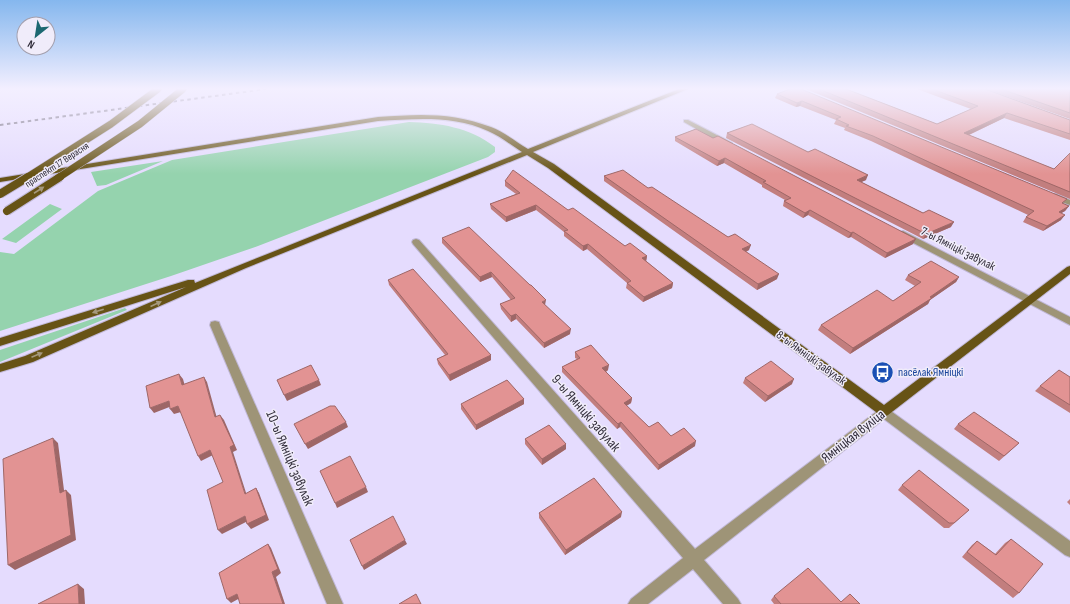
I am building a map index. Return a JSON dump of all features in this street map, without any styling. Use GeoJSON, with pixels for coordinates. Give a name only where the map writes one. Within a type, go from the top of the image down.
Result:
{"type":"FeatureCollection","features":[{"type":"Feature","properties":{"kind":"main road","name":"праспект 17 Верасня"},"geometry":{"type":"LineString","coordinates":[[0,194],[120,117]]}},
{"type":"Feature","properties":{"kind":"main road","name":"праспект 17 Верасня"},"geometry":{"type":"LineString","coordinates":[[3,213],[148,117]]}},
{"type":"Feature","properties":{"kind":"main road","name":"8-ы Ямніцкі завулак"},"geometry":{"type":"LineString","coordinates":[[0,180],[378,119],[405,117]]}},
{"type":"Feature","properties":{"kind":"main road","name":"8-ы Ямніцкі завулак"},"geometry":{"type":"LineString","coordinates":[[437,117],[458,119],[490,129],[527,153],[551,166],[884,412]]}},
{"type":"Feature","properties":{"kind":"main road"},"geometry":{"type":"LineString","coordinates":[[0,368],[29,359],[242,266],[615,117]]}},
{"type":"Feature","properties":{"kind":"main road"},"geometry":{"type":"LineString","coordinates":[[0,342],[242,266]]}},
{"type":"Feature","properties":{"kind":"main road","name":"Ямніцкая вуліца"},"geometry":{"type":"LineString","coordinates":[[884,412],[1070,269]]}},
{"type":"Feature","properties":{"kind":"street"},"geometry":{"type":"LineString","coordinates":[[686,121],[735,146]]}},
{"type":"Feature","properties":{"kind":"street"},"geometry":{"type":"LineString","coordinates":[[1048,194],[1070,203]]}},
{"type":"Feature","properties":{"kind":"street","name":"7-ы Ямніцкі завулак"},"geometry":{"type":"LineString","coordinates":[[896,230],[1070,321]]}},
{"type":"Feature","properties":{"kind":"street","name":"9-ы Ямніцкі завулак"},"geometry":{"type":"LineString","coordinates":[[416,242],[733,604]]}},
{"type":"Feature","properties":{"kind":"street","name":"10-ы Ямніцкі завулак"},"geometry":{"type":"LineString","coordinates":[[215,325],[335,604]]}},
{"type":"Feature","properties":{"kind":"street","name":"8-ы Ямніцкі завулак"},"geometry":{"type":"LineString","coordinates":[[884,412],[1070,550]]}},
{"type":"Feature","properties":{"kind":"street","name":"Ямніцкая вуліца"},"geometry":{"type":"LineString","coordinates":[[636,604],[884,412]]}},
{"type":"Feature","properties":{"kind":"green space"},"geometry":{"type":"Polygon","coordinates":[[[409,122],[454,127],[485,140],[495,147],[495,152],[488,157],[258,246],[171,276],[0,331],[0,252],[14,254],[98,191],[172,160],[409,122]]]}},
{"type":"Feature","properties":{"kind":"green space"},"geometry":{"type":"Polygon","coordinates":[[[163,161],[106,185],[97,186],[91,172],[163,161]]]}},
{"type":"Feature","properties":{"kind":"green space"},"geometry":{"type":"Polygon","coordinates":[[[50,204],[62,209],[16,243],[2,239],[50,204]]]}},
{"type":"Feature","properties":{"kind":"green space"},"geometry":{"type":"Polygon","coordinates":[[[125,308],[127,310],[0,362],[0,350],[125,308]]]}},
{"type":"Feature","properties":{"kind":"building"},"geometry":{"type":"Polygon","coordinates":[[[841,117],[869,117],[1067,199],[1062,203],[1069,206],[1059,212],[1065,215],[1047,226],[1026,217],[1034,211],[873,136],[846,126],[849,125],[836,119],[841,117]]]}},
{"type":"Feature","properties":{"kind":"building"},"geometry":{"type":"Polygon","coordinates":[[[888,117],[919,117],[937,124],[953,117],[998,117],[964,133],[1054,169],[1070,153],[1070,192],[888,117]]]}},
{"type":"Feature","properties":{"kind":"building"},"geometry":{"type":"Polygon","coordinates":[[[1020,117],[1062,117],[1070,120],[1070,134],[1020,117]]]}},
{"type":"Feature","properties":{"kind":"building"},"geometry":{"type":"Polygon","coordinates":[[[752,124],[808,152],[815,149],[868,175],[857,180],[923,213],[929,210],[954,222],[926,234],[727,133],[752,124]]]}},
{"type":"Feature","properties":{"kind":"building"},"geometry":{"type":"Polygon","coordinates":[[[696,129],[713,138],[718,136],[916,239],[887,253],[853,232],[851,233],[810,210],[805,213],[784,201],[791,198],[763,182],[766,181],[725,158],[719,161],[675,137],[696,129]]]}},
{"type":"Feature","properties":{"kind":"building"},"geometry":{"type":"Polygon","coordinates":[[[513,170],[568,210],[573,208],[625,246],[630,243],[647,256],[642,258],[673,283],[644,297],[627,283],[631,281],[588,244],[583,246],[564,231],[568,230],[536,205],[506,217],[490,204],[520,193],[505,181],[513,170]]]}},
{"type":"Feature","properties":{"kind":"building"},"geometry":{"type":"Polygon","coordinates":[[[623,170],[648,188],[652,187],[728,237],[735,234],[751,245],[742,249],[779,274],[758,284],[604,176],[623,170]]]}},
{"type":"Feature","properties":{"kind":"building"},"geometry":{"type":"Polygon","coordinates":[[[469,227],[546,300],[542,302],[571,329],[544,343],[516,314],[511,316],[500,304],[515,298],[491,272],[480,277],[442,238],[469,227]]]}},
{"type":"Feature","properties":{"kind":"building"},"geometry":{"type":"Polygon","coordinates":[[[931,261],[959,277],[930,297],[932,298],[853,348],[821,325],[877,290],[893,301],[921,282],[908,275],[931,261]]]}},
{"type":"Feature","properties":{"kind":"building"},"geometry":{"type":"Polygon","coordinates":[[[413,269],[491,355],[449,375],[437,359],[448,354],[388,280],[413,269]]]}},
{"type":"Feature","properties":{"kind":"building"},"geometry":{"type":"Polygon","coordinates":[[[591,345],[609,365],[602,368],[632,398],[624,403],[649,427],[658,422],[671,436],[684,428],[696,441],[659,465],[621,422],[618,424],[562,367],[580,358],[575,352],[591,345]]]}},
{"type":"Feature","properties":{"kind":"building"},"geometry":{"type":"Polygon","coordinates":[[[771,361],[794,379],[768,396],[745,378],[771,361]]]}},
{"type":"Feature","properties":{"kind":"building"},"geometry":{"type":"Polygon","coordinates":[[[311,365],[319,380],[284,395],[277,380],[311,365]]]}},
{"type":"Feature","properties":{"kind":"building"},"geometry":{"type":"Polygon","coordinates":[[[1059,370],[1070,377],[1070,405],[1040,386],[1059,370]]]}},
{"type":"Feature","properties":{"kind":"building"},"geometry":{"type":"Polygon","coordinates":[[[179,374],[182,385],[204,377],[215,417],[220,415],[234,445],[230,447],[245,494],[256,488],[266,515],[247,524],[245,516],[218,530],[207,490],[223,482],[210,450],[198,456],[178,406],[170,409],[169,401],[150,408],[146,386],[179,374]]]}},
{"type":"Feature","properties":{"kind":"building"},"geometry":{"type":"Polygon","coordinates":[[[507,380],[524,399],[476,425],[461,404],[507,380]]]}},
{"type":"Feature","properties":{"kind":"building"},"geometry":{"type":"Polygon","coordinates":[[[330,406],[335,406],[346,422],[305,444],[294,424],[330,406]]]}},
{"type":"Feature","properties":{"kind":"building"},"geometry":{"type":"Polygon","coordinates":[[[974,412],[1019,443],[1004,456],[958,424],[974,412]]]}},
{"type":"Feature","properties":{"kind":"building"},"geometry":{"type":"Polygon","coordinates":[[[549,425],[566,444],[542,459],[525,439],[549,425]]]}},
{"type":"Feature","properties":{"kind":"building"},"geometry":{"type":"Polygon","coordinates":[[[53,438],[60,493],[66,490],[71,535],[8,565],[3,459],[53,438]]]}},
{"type":"Feature","properties":{"kind":"building"},"geometry":{"type":"Polygon","coordinates":[[[350,456],[366,487],[335,503],[320,471],[350,456]]]}},
{"type":"Feature","properties":{"kind":"building"},"geometry":{"type":"Polygon","coordinates":[[[919,470],[969,510],[954,523],[949,523],[902,485],[919,470]]]}},
{"type":"Feature","properties":{"kind":"building"},"geometry":{"type":"Polygon","coordinates":[[[594,478],[622,512],[566,550],[539,513],[594,478]]]}},
{"type":"Feature","properties":{"kind":"building"},"geometry":{"type":"Polygon","coordinates":[[[393,516],[405,540],[362,566],[350,540],[393,516]]]}},
{"type":"Feature","properties":{"kind":"building"},"geometry":{"type":"Polygon","coordinates":[[[1011,539],[1043,564],[1019,593],[967,552],[977,541],[996,555],[1011,539]]]}},
{"type":"Feature","properties":{"kind":"building"},"geometry":{"type":"Polygon","coordinates":[[[268,544],[278,569],[272,572],[283,604],[240,604],[237,594],[227,599],[219,573],[268,544]]]}},
{"type":"Feature","properties":{"kind":"building"},"geometry":{"type":"Polygon","coordinates":[[[808,568],[841,602],[850,594],[860,604],[781,604],[774,596],[808,568]]]}},
{"type":"Feature","properties":{"kind":"building"},"geometry":{"type":"Polygon","coordinates":[[[78,584],[79,604],[38,604],[78,584]]]}},
{"type":"Feature","properties":{"kind":"building"},"geometry":{"type":"Polygon","coordinates":[[[416,594],[421,604],[399,604],[416,594]]]}},
{"type":"Feature","properties":{"kind":"railway"},"geometry":{"type":"LineString","coordinates":[[0,125],[58,117]]}},
{"type":"Feature","properties":{"kind":"place","name":"пасёлак Ямніцкі"},"geometry":{"type":"Point","coordinates":[883,372]}}]}
